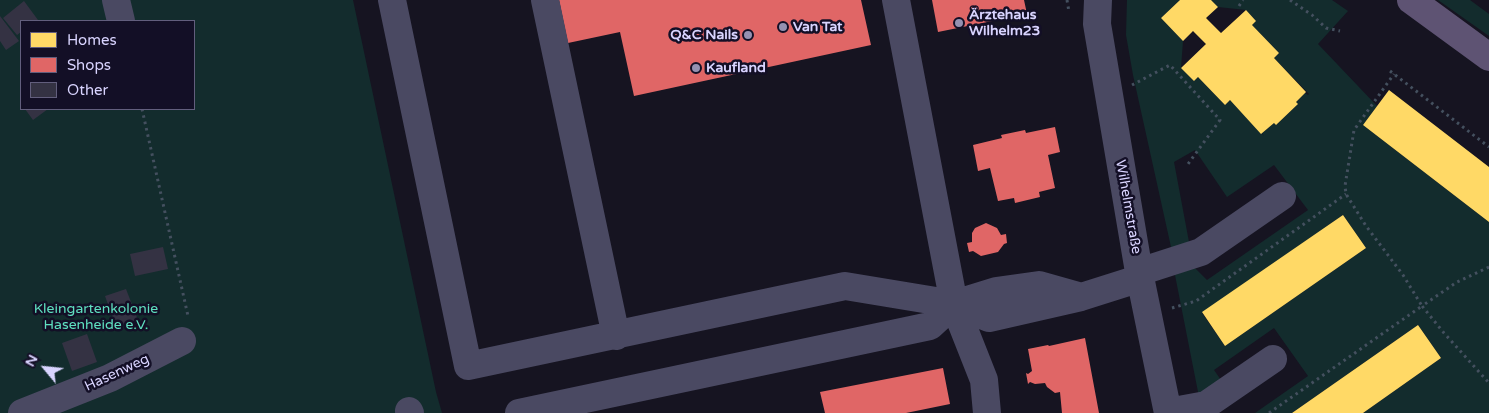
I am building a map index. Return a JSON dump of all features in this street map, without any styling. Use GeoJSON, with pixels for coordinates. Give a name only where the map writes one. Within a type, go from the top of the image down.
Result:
{"type":"FeatureCollection","features":[{"type":"Feature","properties":{"kind":"main road"},"geometry":{"type":"LineString","coordinates":[[1411,0],[1489,56]]}},
{"type":"Feature","properties":{"kind":"street"},"geometry":{"type":"LineString","coordinates":[[116,0],[121,20]]}},
{"type":"Feature","properties":{"kind":"street"},"geometry":{"type":"LineString","coordinates":[[392,0],[468,366],[844,286],[954,304],[989,318],[1081,297],[1201,252],[1282,196]]}},
{"type":"Feature","properties":{"kind":"street"},"geometry":{"type":"LineString","coordinates":[[545,0],[616,336]]}},
{"type":"Feature","properties":{"kind":"street"},"geometry":{"type":"LineString","coordinates":[[896,0],[954,304],[984,380],[987,413]]}},
{"type":"Feature","properties":{"kind":"street","name":"Wilhelmstraße"},"geometry":{"type":"LineString","coordinates":[[1098,0],[1097,24],[1140,275],[1168,412]]}},
{"type":"Feature","properties":{"kind":"street"},"geometry":{"type":"LineString","coordinates":[[519,413],[930,326],[954,304]]}},
{"type":"Feature","properties":{"kind":"street","name":"Hasenweg"},"geometry":{"type":"LineString","coordinates":[[22,413],[110,378],[182,340]]}},
{"type":"Feature","properties":{"kind":"street"},"geometry":{"type":"LineString","coordinates":[[1168,412],[1206,405],[1273,359]]}},
{"type":"Feature","properties":{"kind":"path"},"geometry":{"type":"LineString","coordinates":[[1239,6],[1243,0]]}},
{"type":"Feature","properties":{"kind":"path"},"geometry":{"type":"LineString","coordinates":[[1290,0],[1312,15],[1326,28],[1340,31]]}},
{"type":"Feature","properties":{"kind":"path"},"geometry":{"type":"LineString","coordinates":[[1129,87],[1170,65],[1220,120],[1188,164]]}},
{"type":"Feature","properties":{"kind":"path"},"geometry":{"type":"LineString","coordinates":[[1390,70],[1489,147]]}},
{"type":"Feature","properties":{"kind":"path"},"geometry":{"type":"LineString","coordinates":[[1394,74],[1354,130],[1345,186],[1346,194],[1422,306],[1489,383]]}},
{"type":"Feature","properties":{"kind":"path"},"geometry":{"type":"LineString","coordinates":[[142,110],[191,330],[182,340]]}},
{"type":"Feature","properties":{"kind":"path"},"geometry":{"type":"LineString","coordinates":[[1171,308],[1196,301],[1346,194]]}},
{"type":"Feature","properties":{"kind":"path"},"geometry":{"type":"LineString","coordinates":[[1269,413],[1457,282],[1489,266]]}},
{"type":"Feature","properties":{"kind":"green space","name":"Kleingartenkolonie Hasenheide e.V."},"geometry":{"type":"Polygon","coordinates":[[[0,0],[353,0],[442,413],[0,413],[0,0]]]}},
{"type":"Feature","properties":{"kind":"green space"},"geometry":{"type":"Polygon","coordinates":[[[1127,0],[1180,0],[1161,18],[1183,41],[1181,68],[1194,81],[1198,77],[1225,105],[1230,100],[1264,136],[1262,133],[1274,123],[1276,125],[1298,104],[1296,102],[1305,93],[1309,94],[1274,58],[1279,53],[1252,25],[1256,21],[1246,10],[1218,7],[1211,0],[1332,0],[1348,11],[1318,44],[1377,106],[1363,125],[1489,222],[1489,413],[1363,413],[1441,358],[1418,325],[1292,413],[1255,413],[1308,376],[1274,328],[1214,370],[1223,383],[1199,397],[1175,275],[1194,267],[1207,280],[1308,210],[1274,165],[1227,197],[1195,150],[1174,162],[1189,242],[1173,256],[1126,35],[1127,0]],[[1343,215],[1202,313],[1225,346],[1366,248],[1343,215]]]}},
{"type":"Feature","properties":{"kind":"green space"},"geometry":{"type":"Polygon","coordinates":[[[1438,0],[1470,0],[1489,14],[1489,36],[1438,0]]]}},
{"type":"Feature","properties":{"kind":"building: Homes"},"geometry":{"type":"Polygon","coordinates":[[[1180,0],[1211,0],[1218,7],[1206,18],[1221,33],[1246,10],[1256,21],[1252,25],[1279,53],[1274,58],[1306,92],[1296,102],[1298,104],[1276,125],[1274,123],[1261,134],[1230,100],[1225,105],[1198,77],[1194,81],[1181,68],[1206,44],[1193,31],[1183,41],[1161,18],[1180,0]]]}},
{"type":"Feature","properties":{"kind":"building: Homes"},"geometry":{"type":"Polygon","coordinates":[[[1389,90],[1489,167],[1489,222],[1363,125],[1389,90]]]}},
{"type":"Feature","properties":{"kind":"building: Homes"},"geometry":{"type":"Polygon","coordinates":[[[1343,215],[1366,248],[1225,346],[1202,312],[1343,215]]]}},
{"type":"Feature","properties":{"kind":"building: Homes"},"geometry":{"type":"Polygon","coordinates":[[[1418,325],[1441,358],[1363,413],[1292,413],[1418,325]]]}},
{"type":"Feature","properties":{"kind":"building: Shops","name":"Kaufland"},"geometry":{"type":"Polygon","coordinates":[[[559,0],[861,0],[871,45],[634,96],[620,32],[568,43],[559,0]]]}},
{"type":"Feature","properties":{"kind":"building: Shops","name":"Ärztehaus Wilhelm23"},"geometry":{"type":"Polygon","coordinates":[[[932,0],[1024,0],[1027,14],[938,32],[932,0]]]}},
{"type":"Feature","properties":{"kind":"building: Shops"},"geometry":{"type":"Polygon","coordinates":[[[1055,127],[1060,152],[1048,155],[1055,188],[1039,192],[1040,197],[1015,203],[1014,198],[998,201],[990,168],[978,171],[973,145],[1002,138],[1001,135],[1025,130],[1026,133],[1055,127]]]}},
{"type":"Feature","properties":{"kind":"building: Shops"},"geometry":{"type":"Polygon","coordinates":[[[986,223],[997,228],[1001,235],[1006,234],[1007,243],[998,252],[981,256],[973,251],[969,252],[967,243],[972,242],[972,233],[975,228],[986,223]]]}},
{"type":"Feature","properties":{"kind":"building: Shops"},"geometry":{"type":"Polygon","coordinates":[[[1085,338],[1099,413],[1062,413],[1060,392],[1055,393],[1045,383],[1035,384],[1030,382],[1028,384],[1026,373],[1028,374],[1032,371],[1028,349],[1085,338]]]}},
{"type":"Feature","properties":{"kind":"building: Shops"},"geometry":{"type":"Polygon","coordinates":[[[943,368],[950,404],[906,413],[825,413],[820,392],[943,368]]]}},
{"type":"Feature","properties":{"kind":"building: Other"},"geometry":{"type":"Polygon","coordinates":[[[24,1],[38,20],[20,20],[20,33],[17,35],[3,18],[24,1]]]}},
{"type":"Feature","properties":{"kind":"building: Other"},"geometry":{"type":"Polygon","coordinates":[[[0,16],[19,41],[6,50],[0,41],[0,16]]]}},
{"type":"Feature","properties":{"kind":"building: Other"},"geometry":{"type":"Polygon","coordinates":[[[26,110],[47,110],[33,120],[26,110]]]}},
{"type":"Feature","properties":{"kind":"building: Other"},"geometry":{"type":"Polygon","coordinates":[[[163,247],[168,269],[135,276],[130,254],[163,247]]]}},
{"type":"Feature","properties":{"kind":"building: Other"},"geometry":{"type":"Polygon","coordinates":[[[126,289],[138,320],[116,327],[105,296],[126,289]]]}},
{"type":"Feature","properties":{"kind":"building: Other"},"geometry":{"type":"Polygon","coordinates":[[[87,334],[97,362],[72,371],[62,343],[87,334]]]}},
{"type":"Feature","properties":{"kind":"place","name":"Ärztehaus Wilhelm23"},"geometry":{"type":"Point","coordinates":[959,23]}},
{"type":"Feature","properties":{"kind":"place","name":"Van Tat"},"geometry":{"type":"Point","coordinates":[783,27]}},
{"type":"Feature","properties":{"kind":"place","name":"Q&C Nails"},"geometry":{"type":"Point","coordinates":[748,35]}},
{"type":"Feature","properties":{"kind":"place","name":"Kaufland"},"geometry":{"type":"Point","coordinates":[696,68]}}]}
